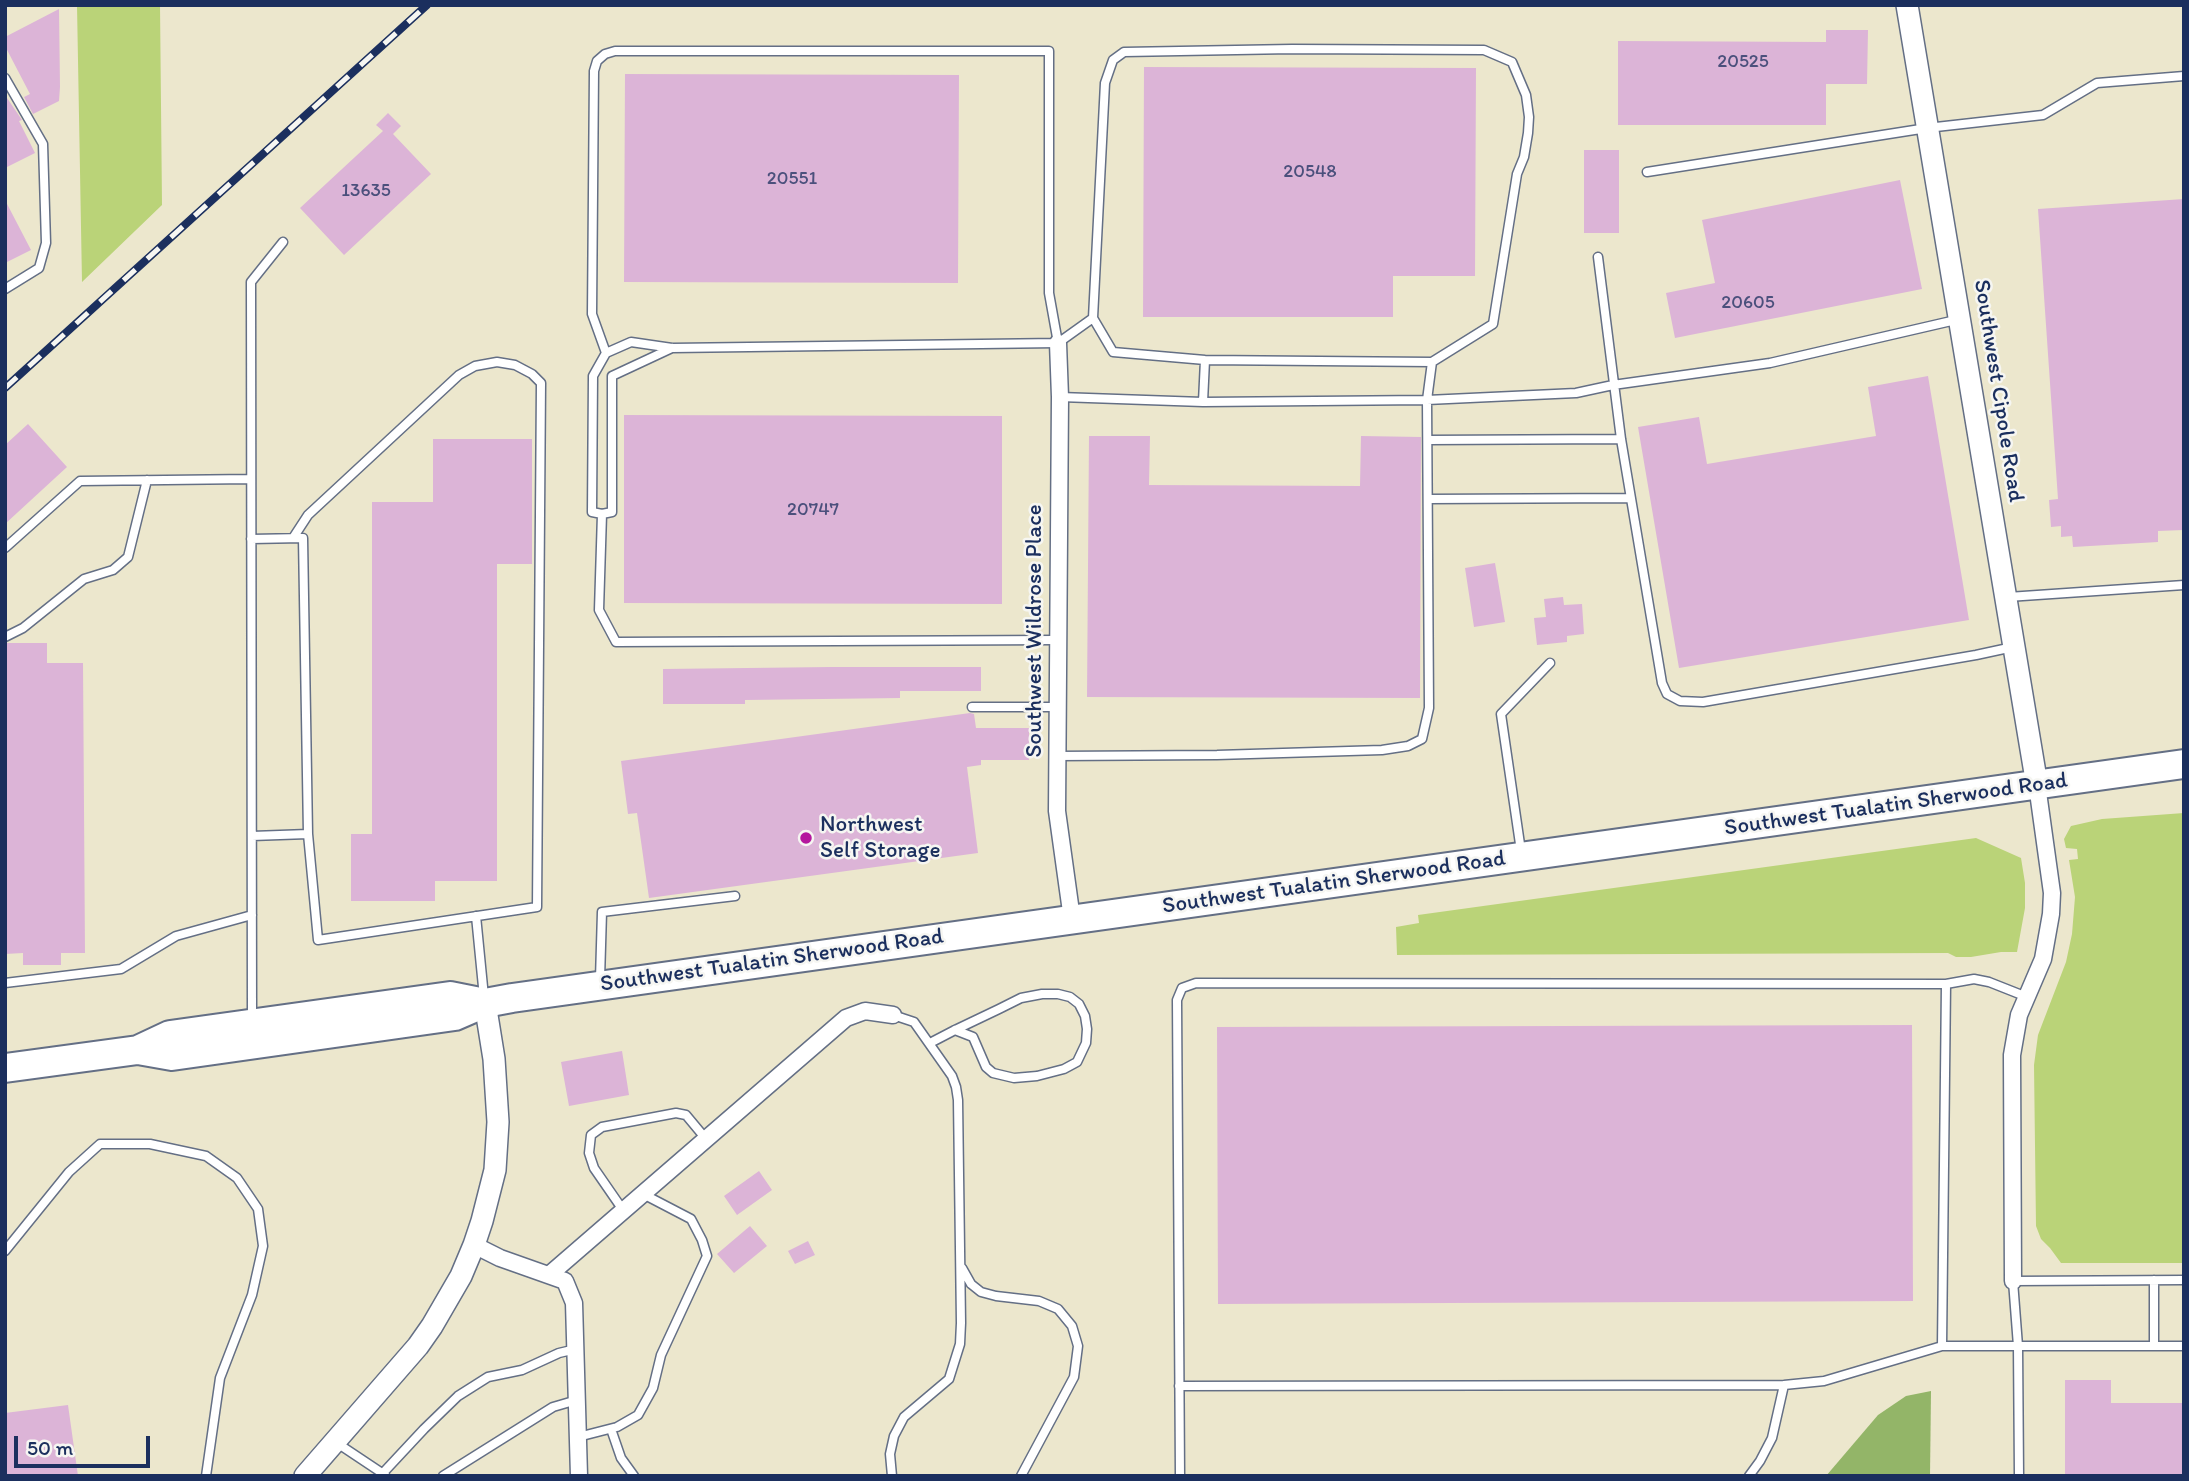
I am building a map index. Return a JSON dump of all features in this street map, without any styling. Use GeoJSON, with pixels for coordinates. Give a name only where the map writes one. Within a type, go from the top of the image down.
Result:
{"type":"FeatureCollection","features":[{"type":"Feature","properties":{"kind":"highway","name":"Southwest Tualatin Sherwood Road"},"geometry":{"type":"LineString","coordinates":[[138,1050],[172,1056],[455,1016],[485,1003],[600,986],[2184,764]]}},
{"type":"Feature","properties":{"kind":"highway","name":"Southwest Tualatin Sherwood Road"},"geometry":{"type":"LineString","coordinates":[[5,1068],[138,1050],[170,1035],[450,996],[485,1003]]}},
{"type":"Feature","properties":{"kind":"street","name":"Southwest Cipole Road"},"geometry":{"type":"LineString","coordinates":[[1907,5],[2037,785]]}},
{"type":"Feature","properties":{"kind":"street","name":"Southwest Wildrose Place"},"geometry":{"type":"LineString","coordinates":[[1058,343],[1060,397],[1057,811],[1072,919]]}},
{"type":"Feature","properties":{"kind":"street"},"geometry":{"type":"LineString","coordinates":[[2013,1281],[2012,1055],[2020,1015],[2043,959],[2051,914],[2052,892],[2037,785]]}},
{"type":"Feature","properties":{"kind":"street"},"geometry":{"type":"LineString","coordinates":[[305,1476],[418,1346],[461,1276],[474,1245],[495,1170],[498,1122],[494,1059],[485,1003]]}},
{"type":"Feature","properties":{"kind":"street"},"geometry":{"type":"LineString","coordinates":[[549,1275],[846,1018],[865,1011],[893,1014]]}},
{"type":"Feature","properties":{"kind":"street"},"geometry":{"type":"LineString","coordinates":[[474,1245],[500,1258],[565,1281],[574,1303],[579,1476]]}},
{"type":"Feature","properties":{"kind":"lane"},"geometry":{"type":"LineString","coordinates":[[1484,50],[1512,62],[1525,95],[1529,117],[1528,133],[1524,157],[1517,174],[1493,324],[1432,362],[1205,360],[1113,352],[1093,318],[1105,83],[1113,60],[1124,52],[1484,50]]}},
{"type":"Feature","properties":{"kind":"lane"},"geometry":{"type":"LineString","coordinates":[[606,353],[592,314],[594,71],[597,61],[605,54],[615,51],[1049,51],[1049,293],[1058,343]]}},
{"type":"Feature","properties":{"kind":"lane"},"geometry":{"type":"LineString","coordinates":[[1647,172],[1927,128],[2043,116],[2097,83],[2184,76]]}},
{"type":"Feature","properties":{"kind":"lane"},"geometry":{"type":"LineString","coordinates":[[5,78],[43,144],[46,243],[39,268],[5,289]]}},
{"type":"Feature","properties":{"kind":"lane"},"geometry":{"type":"LineString","coordinates":[[252,1024],[251,282],[283,242]]}},
{"type":"Feature","properties":{"kind":"lane"},"geometry":{"type":"LineString","coordinates":[[1598,257],[1620,439],[1662,683],[1667,694],[1680,701],[1703,702],[2013,647]]}},
{"type":"Feature","properties":{"kind":"lane"},"geometry":{"type":"LineString","coordinates":[[672,348],[612,376],[612,512],[592,513],[593,376],[606,353],[631,342],[672,348],[1058,343],[1093,318]]}},
{"type":"Feature","properties":{"kind":"lane"},"geometry":{"type":"LineString","coordinates":[[1060,397],[1203,402],[1427,400],[1576,393],[1613,385],[1770,363],[1960,319]]}},
{"type":"Feature","properties":{"kind":"lane"},"geometry":{"type":"LineString","coordinates":[[1203,402],[1205,360]]}},
{"type":"Feature","properties":{"kind":"lane"},"geometry":{"type":"LineString","coordinates":[[251,539],[303,538],[308,834],[318,940],[537,907],[541,383],[532,374],[515,365],[497,362],[475,366],[459,375],[308,515],[293,538]]}},
{"type":"Feature","properties":{"kind":"lane"},"geometry":{"type":"LineString","coordinates":[[1057,756],[1382,750],[1408,746],[1422,739],[1429,708],[1427,400],[1432,362]]}},
{"type":"Feature","properties":{"kind":"lane"},"geometry":{"type":"LineString","coordinates":[[1427,440],[1620,439]]}},
{"type":"Feature","properties":{"kind":"lane"},"geometry":{"type":"LineString","coordinates":[[5,548],[80,481],[251,479]]}},
{"type":"Feature","properties":{"kind":"lane"},"geometry":{"type":"LineString","coordinates":[[5,637],[23,628],[84,579],[113,570],[128,557],[147,480]]}},
{"type":"Feature","properties":{"kind":"lane"},"geometry":{"type":"LineString","coordinates":[[1428,499],[1630,498]]}},
{"type":"Feature","properties":{"kind":"lane"},"geometry":{"type":"LineString","coordinates":[[603,514],[600,610],[616,642],[1057,640]]}},
{"type":"Feature","properties":{"kind":"lane"},"geometry":{"type":"LineString","coordinates":[[2005,597],[2184,585]]}},
{"type":"Feature","properties":{"kind":"lane"},"geometry":{"type":"LineString","coordinates":[[1522,857],[1501,714],[1550,663]]}},
{"type":"Feature","properties":{"kind":"lane"},"geometry":{"type":"LineString","coordinates":[[972,707],[1057,707]]}},
{"type":"Feature","properties":{"kind":"lane"},"geometry":{"type":"LineString","coordinates":[[252,836],[308,834]]}},
{"type":"Feature","properties":{"kind":"lane"},"geometry":{"type":"LineString","coordinates":[[600,986],[602,912],[735,896]]}},
{"type":"Feature","properties":{"kind":"lane"},"geometry":{"type":"LineString","coordinates":[[5,983],[121,969],[176,936],[252,915]]}},
{"type":"Feature","properties":{"kind":"lane"},"geometry":{"type":"LineString","coordinates":[[476,916],[485,1003]]}},
{"type":"Feature","properties":{"kind":"lane"},"geometry":{"type":"LineString","coordinates":[[1180,1476],[1177,1000],[1182,988],[1196,983],[1946,984],[1974,979],[2027,997]]}},
{"type":"Feature","properties":{"kind":"lane"},"geometry":{"type":"LineString","coordinates":[[1942,1346],[1946,984]]}},
{"type":"Feature","properties":{"kind":"lane"},"geometry":{"type":"LineString","coordinates":[[930,1044],[956,1030],[1021,998],[1058,993],[1079,1004],[1085,1016],[1086,1043],[1077,1062],[1064,1069],[1037,1076],[1014,1078],[993,1073],[986,1067],[973,1037],[956,1030]]}},
{"type":"Feature","properties":{"kind":"lane"},"geometry":{"type":"LineString","coordinates":[[892,1476],[890,1454],[894,1436],[904,1417],[950,1379],[961,1323],[958,1100],[952,1076],[914,1022],[893,1014]]}},
{"type":"Feature","properties":{"kind":"lane"},"geometry":{"type":"LineString","coordinates":[[624,1210],[594,1168],[589,1153],[591,1135],[602,1127],[676,1113],[686,1115],[706,1139]]}},
{"type":"Feature","properties":{"kind":"lane"},"geometry":{"type":"LineString","coordinates":[[5,1251],[69,1172],[100,1144],[150,1144],[206,1156],[237,1178],[258,1209],[263,1246],[253,1295],[220,1378],[206,1476]]}},
{"type":"Feature","properties":{"kind":"lane"},"geometry":{"type":"LineString","coordinates":[[578,1437],[611,1429],[638,1415],[653,1388],[661,1355],[707,1256],[691,1219],[643,1194]]}},
{"type":"Feature","properties":{"kind":"lane"},"geometry":{"type":"LineString","coordinates":[[960,1262],[971,1284],[981,1292],[1039,1301],[1058,1309],[1072,1326],[1078,1346],[1074,1377],[1021,1476]]}},
{"type":"Feature","properties":{"kind":"lane"},"geometry":{"type":"LineString","coordinates":[[2154,1280],[2154,1346]]}},
{"type":"Feature","properties":{"kind":"lane"},"geometry":{"type":"LineString","coordinates":[[2019,1476],[2018,1346],[2013,1281],[2184,1280]]}},
{"type":"Feature","properties":{"kind":"lane"},"geometry":{"type":"LineString","coordinates":[[1179,1386],[1784,1385],[1824,1381],[1942,1346],[2184,1346]]}},
{"type":"Feature","properties":{"kind":"lane"},"geometry":{"type":"LineString","coordinates":[[335,1442],[384,1475],[424,1429],[458,1396],[488,1377],[523,1370],[559,1353],[576,1349]]}},
{"type":"Feature","properties":{"kind":"lane"},"geometry":{"type":"LineString","coordinates":[[1749,1476],[1772,1438],[1784,1385]]}},
{"type":"Feature","properties":{"kind":"lane"},"geometry":{"type":"LineString","coordinates":[[443,1476],[553,1407],[578,1400]]}},
{"type":"Feature","properties":{"kind":"lane"},"geometry":{"type":"LineString","coordinates":[[611,1429],[621,1458],[634,1476]]}},
{"type":"Feature","properties":{"kind":"green space"},"geometry":{"type":"Polygon","coordinates":[[[77,5],[160,5],[162,205],[82,282],[77,5]]]}},
{"type":"Feature","properties":{"kind":"green space"},"geometry":{"type":"Polygon","coordinates":[[[2184,813],[2184,1263],[2061,1263],[2041,1239],[2036,1226],[2034,1065],[2038,1035],[2066,962],[2072,934],[2075,897],[2069,860],[2078,859],[2077,849],[2066,848],[2064,839],[2071,826],[2102,819],[2184,813]]]}},
{"type":"Feature","properties":{"kind":"green space"},"geometry":{"type":"Polygon","coordinates":[[[1976,838],[2021,858],[2025,908],[2017,952],[1971,957],[1956,957],[1948,953],[1397,955],[1396,927],[1419,923],[1418,915],[1976,838]]]}},
{"type":"Feature","properties":{"kind":"green space"},"geometry":{"type":"Polygon","coordinates":[[[1931,1391],[1930,1476],[1826,1476],[1878,1415],[1906,1396],[1931,1391]]]}},
{"type":"Feature","properties":{"kind":"building"},"geometry":{"type":"Polygon","coordinates":[[[59,9],[59,101],[33,114],[24,97],[30,94],[5,46],[5,37],[59,9]]]}},
{"type":"Feature","properties":{"kind":"building"},"geometry":{"type":"Polygon","coordinates":[[[1826,30],[1868,30],[1867,84],[1826,84],[1826,125],[1618,125],[1618,41],[1826,42],[1826,30]]]}},
{"type":"Feature","properties":{"kind":"building"},"geometry":{"type":"Polygon","coordinates":[[[1144,67],[1476,68],[1475,276],[1393,276],[1393,317],[1143,317],[1144,67]]]}},
{"type":"Feature","properties":{"kind":"building"},"geometry":{"type":"Polygon","coordinates":[[[625,74],[959,75],[958,283],[624,282],[625,74]]]}},
{"type":"Feature","properties":{"kind":"building"},"geometry":{"type":"Polygon","coordinates":[[[5,95],[22,120],[19,121],[35,153],[5,168],[5,95]]]}},
{"type":"Feature","properties":{"kind":"building"},"geometry":{"type":"Polygon","coordinates":[[[388,113],[401,126],[393,134],[431,174],[344,255],[300,208],[383,131],[376,125],[388,113]]]}},
{"type":"Feature","properties":{"kind":"building"},"geometry":{"type":"Polygon","coordinates":[[[1584,150],[1619,150],[1619,233],[1584,233],[1584,150]]]}},
{"type":"Feature","properties":{"kind":"building"},"geometry":{"type":"Polygon","coordinates":[[[1900,180],[1922,289],[1675,338],[1666,293],[1715,283],[1702,220],[1900,180]]]}},
{"type":"Feature","properties":{"kind":"building"},"geometry":{"type":"Polygon","coordinates":[[[2184,199],[2184,530],[2158,531],[2158,542],[2073,547],[2072,536],[2061,537],[2061,526],[2051,527],[2049,500],[2058,499],[2038,209],[2184,199]]]}},
{"type":"Feature","properties":{"kind":"building"},"geometry":{"type":"Polygon","coordinates":[[[5,200],[31,250],[5,263],[5,200]]]}},
{"type":"Feature","properties":{"kind":"building"},"geometry":{"type":"Polygon","coordinates":[[[1928,376],[1969,620],[1679,668],[1638,427],[1699,417],[1707,464],[1876,436],[1868,387],[1928,376]]]}},
{"type":"Feature","properties":{"kind":"building"},"geometry":{"type":"Polygon","coordinates":[[[624,415],[1002,416],[1002,604],[624,603],[624,415]]]}},
{"type":"Feature","properties":{"kind":"building"},"geometry":{"type":"Polygon","coordinates":[[[28,424],[67,467],[5,524],[5,445],[28,424]]]}},
{"type":"Feature","properties":{"kind":"building"},"geometry":{"type":"Polygon","coordinates":[[[1089,436],[1150,436],[1149,485],[1360,486],[1361,436],[1421,437],[1420,698],[1087,697],[1089,436]]]}},
{"type":"Feature","properties":{"kind":"building"},"geometry":{"type":"Polygon","coordinates":[[[433,439],[532,439],[532,564],[497,564],[497,881],[435,881],[435,901],[351,901],[351,834],[372,834],[372,502],[433,502],[433,439]]]}},
{"type":"Feature","properties":{"kind":"building"},"geometry":{"type":"Polygon","coordinates":[[[1495,563],[1505,622],[1474,627],[1465,568],[1495,563]]]}},
{"type":"Feature","properties":{"kind":"building"},"geometry":{"type":"Polygon","coordinates":[[[1563,597],[1564,605],[1582,604],[1584,634],[1567,636],[1567,642],[1537,645],[1534,618],[1546,617],[1544,599],[1563,597]]]}},
{"type":"Feature","properties":{"kind":"building"},"geometry":{"type":"Polygon","coordinates":[[[5,643],[47,643],[47,663],[83,663],[85,953],[61,953],[61,965],[23,965],[23,953],[5,954],[5,643]]]}},
{"type":"Feature","properties":{"kind":"building"},"geometry":{"type":"Polygon","coordinates":[[[981,667],[981,691],[900,691],[900,698],[663,704],[663,669],[981,667]]]}},
{"type":"Feature","properties":{"kind":"building"},"geometry":{"type":"Polygon","coordinates":[[[974,714],[976,728],[1029,728],[1029,760],[981,760],[981,765],[967,767],[978,853],[649,898],[637,813],[628,814],[621,761],[974,714]]]}},
{"type":"Feature","properties":{"kind":"building"},"geometry":{"type":"Polygon","coordinates":[[[1912,1025],[1913,1301],[1218,1304],[1217,1027],[1912,1025]]]}},
{"type":"Feature","properties":{"kind":"building"},"geometry":{"type":"Polygon","coordinates":[[[622,1051],[629,1095],[569,1106],[561,1062],[622,1051]]]}},
{"type":"Feature","properties":{"kind":"building"},"geometry":{"type":"Polygon","coordinates":[[[759,1171],[772,1190],[737,1215],[724,1196],[759,1171]]]}},
{"type":"Feature","properties":{"kind":"building"},"geometry":{"type":"Polygon","coordinates":[[[750,1226],[767,1246],[734,1273],[717,1254],[750,1226]]]}},
{"type":"Feature","properties":{"kind":"building"},"geometry":{"type":"Polygon","coordinates":[[[808,1241],[815,1255],[795,1264],[788,1251],[808,1241]]]}},
{"type":"Feature","properties":{"kind":"building"},"geometry":{"type":"Polygon","coordinates":[[[2065,1380],[2111,1380],[2111,1403],[2184,1403],[2184,1476],[2065,1476],[2065,1380]]]}},
{"type":"Feature","properties":{"kind":"building"},"geometry":{"type":"Polygon","coordinates":[[[68,1405],[78,1476],[5,1476],[5,1413],[68,1405]]]}},
{"type":"Feature","properties":{"kind":"railway"},"geometry":{"type":"LineString","coordinates":[[5,388],[427,5]]}},
{"type":"Feature","properties":{"kind":"place","name":"Northwest Self Storage"},"geometry":{"type":"Point","coordinates":[806,838]}}]}
